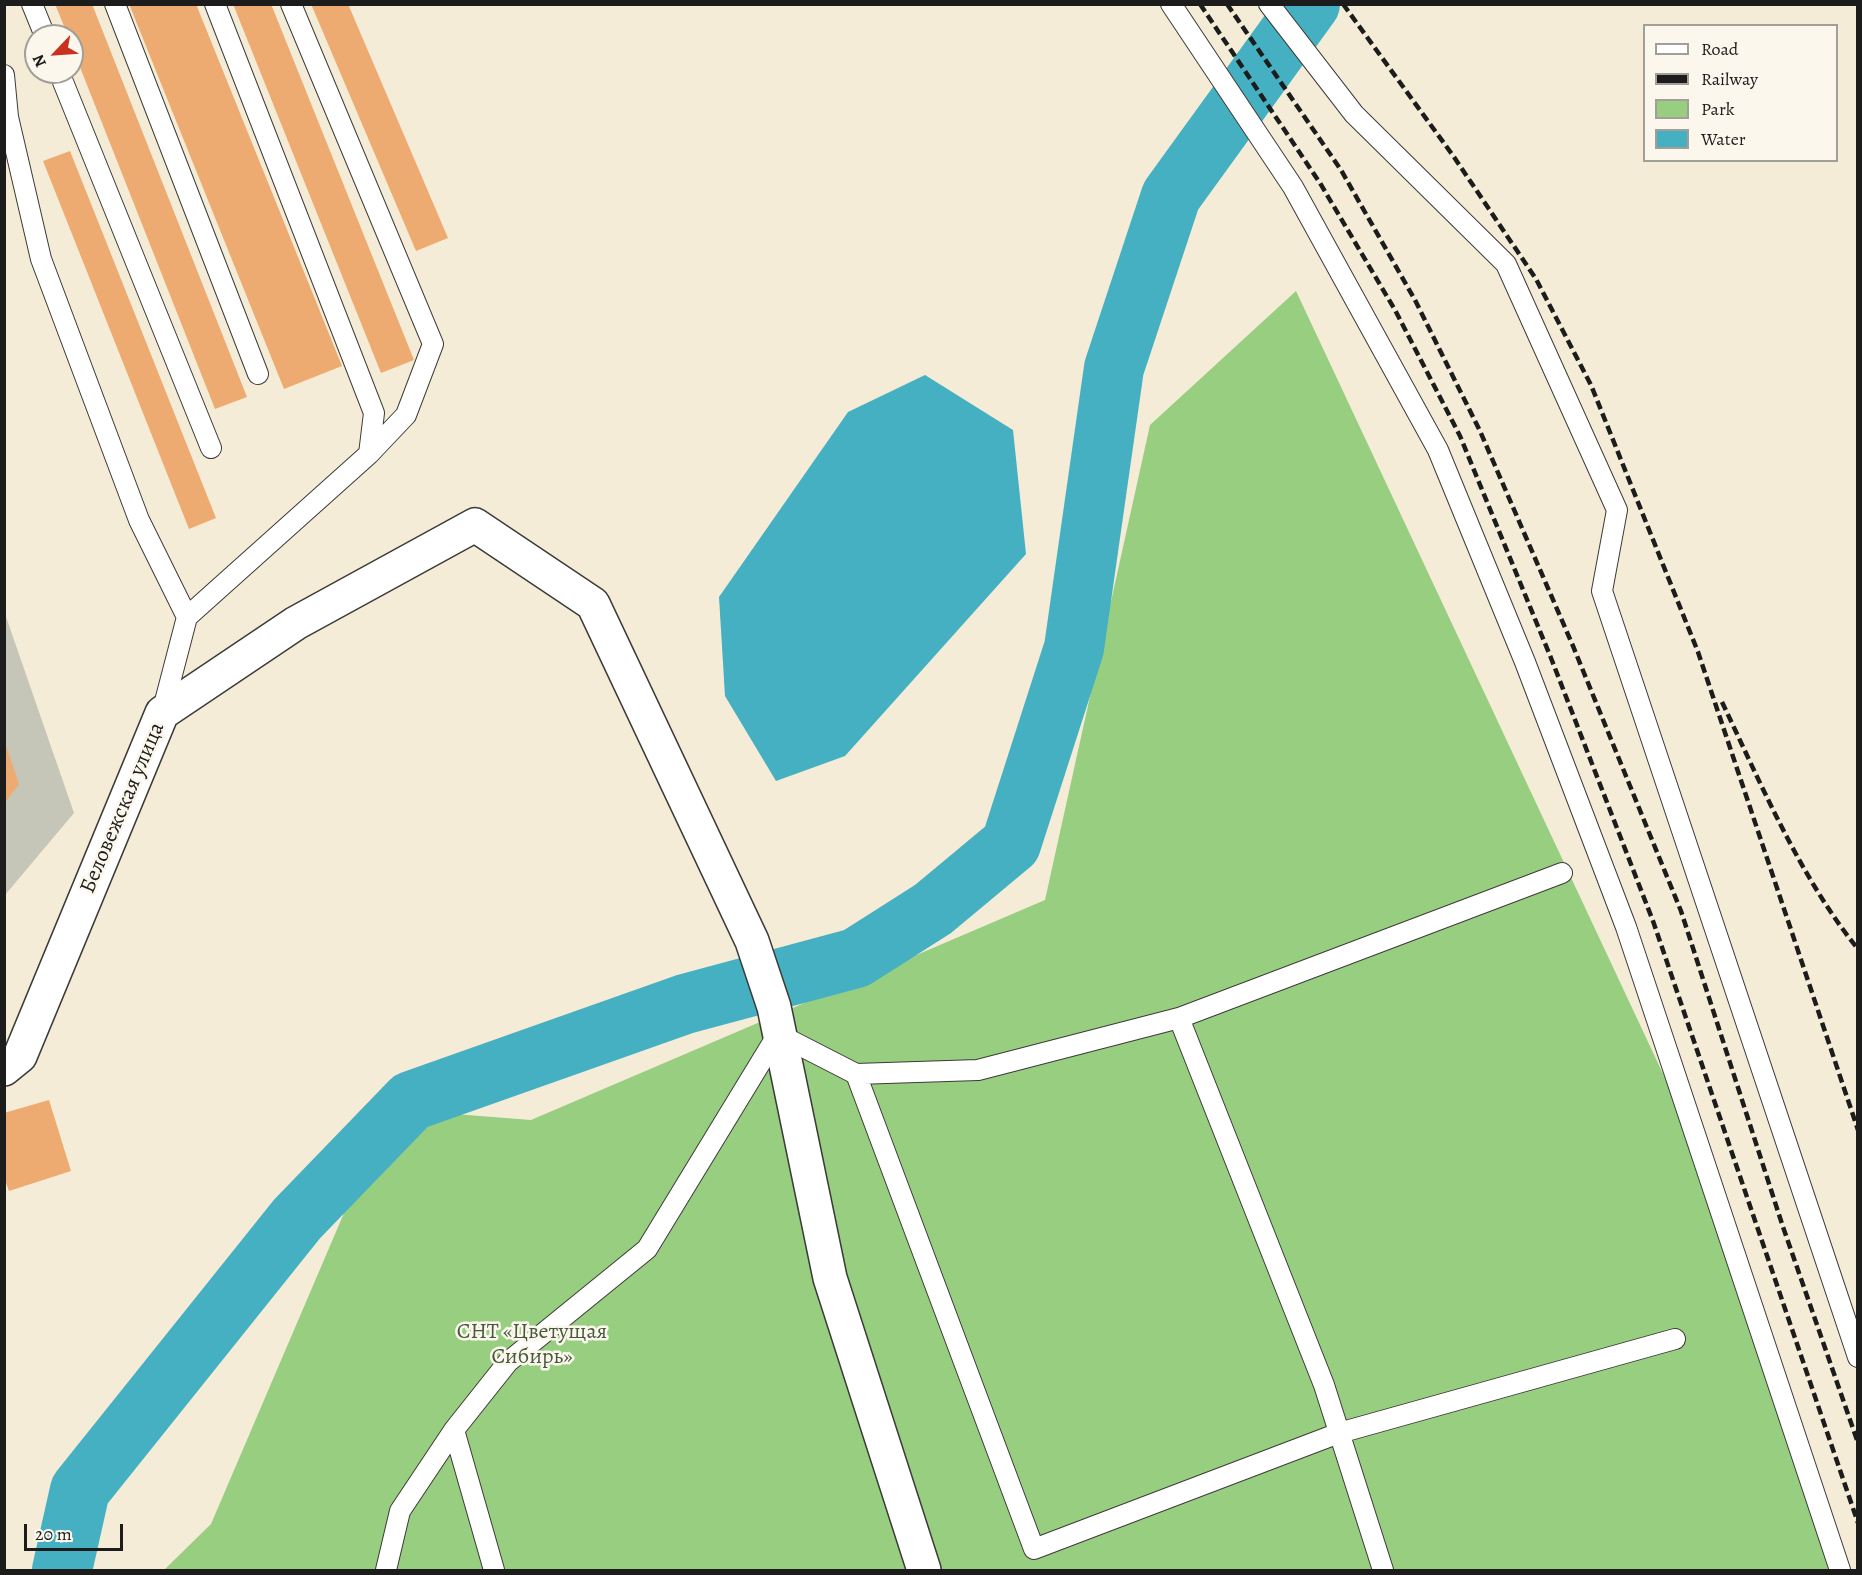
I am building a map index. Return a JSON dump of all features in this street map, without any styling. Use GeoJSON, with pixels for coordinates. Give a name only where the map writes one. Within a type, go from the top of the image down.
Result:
{"type":"FeatureCollection","features":[{"type":"Feature","properties":{"kind":"street","name":"Беловежская улица"},"geometry":{"type":"LineString","coordinates":[[4,1069],[20,1056],[162,713],[296,623],[475,525],[593,604],[752,941],[776,1021]]}},
{"type":"Feature","properties":{"kind":"street"},"geometry":{"type":"LineString","coordinates":[[776,1021],[830,1278],[924,1570]]}},
{"type":"Feature","properties":{"kind":"lane"},"geometry":{"type":"LineString","coordinates":[[32,4],[40,24]]}},
{"type":"Feature","properties":{"kind":"lane"},"geometry":{"type":"LineString","coordinates":[[115,4],[258,374]]}},
{"type":"Feature","properties":{"kind":"lane"},"geometry":{"type":"LineString","coordinates":[[215,4],[374,413],[369,454]]}},
{"type":"Feature","properties":{"kind":"lane"},"geometry":{"type":"LineString","coordinates":[[162,713],[187,617],[369,454],[406,415],[433,344],[291,4]]}},
{"type":"Feature","properties":{"kind":"lane"},"geometry":{"type":"LineString","coordinates":[[1172,4],[1293,187],[1438,450],[1525,662],[1626,927],[1839,1570]]}},
{"type":"Feature","properties":{"kind":"lane"},"geometry":{"type":"LineString","coordinates":[[1269,4],[1354,114],[1506,264],[1617,510],[1602,591],[1857,1358]]}},
{"type":"Feature","properties":{"kind":"lane"},"geometry":{"type":"LineString","coordinates":[[4,75],[8,117],[42,259],[139,520],[187,617]]}},
{"type":"Feature","properties":{"kind":"lane"},"geometry":{"type":"LineString","coordinates":[[64,84],[211,448]]}},
{"type":"Feature","properties":{"kind":"lane"},"geometry":{"type":"LineString","coordinates":[[386,1570],[400,1511],[454,1430],[508,1362],[647,1249],[776,1021],[856,1074],[978,1070],[1179,1018],[1562,873]]}},
{"type":"Feature","properties":{"kind":"lane"},"geometry":{"type":"LineString","coordinates":[[1179,1018],[1324,1384],[1383,1570]]}},
{"type":"Feature","properties":{"kind":"lane"},"geometry":{"type":"LineString","coordinates":[[856,1074],[1034,1549],[1340,1433],[1675,1338]]}},
{"type":"Feature","properties":{"kind":"lane"},"geometry":{"type":"LineString","coordinates":[[454,1430],[494,1570]]}},
{"type":"Feature","properties":{"kind":"shaded area"},"geometry":{"type":"Polygon","coordinates":[[[4,611],[74,813],[5,895],[4,895],[4,611]]]}},
{"type":"Feature","properties":{"kind":"green space","name":"СНТ «Цветущая Сибирь»"},"geometry":{"type":"Polygon","coordinates":[[[1296,291],[1694,1140],[1834,1570],[164,1570],[211,1524],[362,1171],[403,1110],[531,1120],[1045,900],[1150,425],[1296,291]]]}},
{"type":"Feature","properties":{"kind":"water"},"geometry":{"type":"Polygon","coordinates":[[[925,375],[1013,430],[1026,554],[845,756],[776,781],[725,696],[719,597],[848,412],[925,375]]]}},
{"type":"Feature","properties":{"kind":"building"},"geometry":{"type":"Polygon","coordinates":[[[55,4],[92,4],[247,397],[215,409],[84,77],[84,24],[63,24],[55,4]]]}},
{"type":"Feature","properties":{"kind":"building"},"geometry":{"type":"Polygon","coordinates":[[[129,4],[196,4],[342,366],[284,389],[129,4]]]}},
{"type":"Feature","properties":{"kind":"building"},"geometry":{"type":"Polygon","coordinates":[[[233,4],[271,4],[414,360],[381,373],[233,4]]]}},
{"type":"Feature","properties":{"kind":"building"},"geometry":{"type":"Polygon","coordinates":[[[311,4],[348,4],[448,238],[416,251],[311,4]]]}},
{"type":"Feature","properties":{"kind":"building"},"geometry":{"type":"Polygon","coordinates":[[[70,151],[216,518],[189,529],[43,161],[70,151]]]}},
{"type":"Feature","properties":{"kind":"building"},"geometry":{"type":"Polygon","coordinates":[[[4,740],[19,784],[4,804],[4,740]]]}},
{"type":"Feature","properties":{"kind":"building"},"geometry":{"type":"Polygon","coordinates":[[[49,1100],[71,1171],[9,1191],[4,1177],[4,1113],[49,1100]]]}},
{"type":"Feature","properties":{"kind":"waterway"},"geometry":{"type":"LineString","coordinates":[[62,1570],[80,1490],[297,1219],[411,1101],[685,1004],[856,958],[933,909],[1011,844],[1074,648],[1114,368],[1171,196],[1310,4]]}},
{"type":"Feature","properties":{"kind":"railway"},"geometry":{"type":"LineString","coordinates":[[1200,4],[1320,183],[1395,310],[1460,436],[1551,658],[1653,921],[1858,1523]]}},
{"type":"Feature","properties":{"kind":"railway"},"geometry":{"type":"LineString","coordinates":[[1227,4],[1341,170],[1415,300],[1480,431],[1573,646],[1681,911],[1783,1227],[1858,1443]]}},
{"type":"Feature","properties":{"kind":"railway"},"geometry":{"type":"LineString","coordinates":[[1343,4],[1454,157],[1536,279],[1591,385],[1698,652],[1858,1130]]}},
{"type":"Feature","properties":{"kind":"railway"},"geometry":{"type":"LineString","coordinates":[[1722,702],[1800,862],[1837,922],[1858,949]]}}]}
